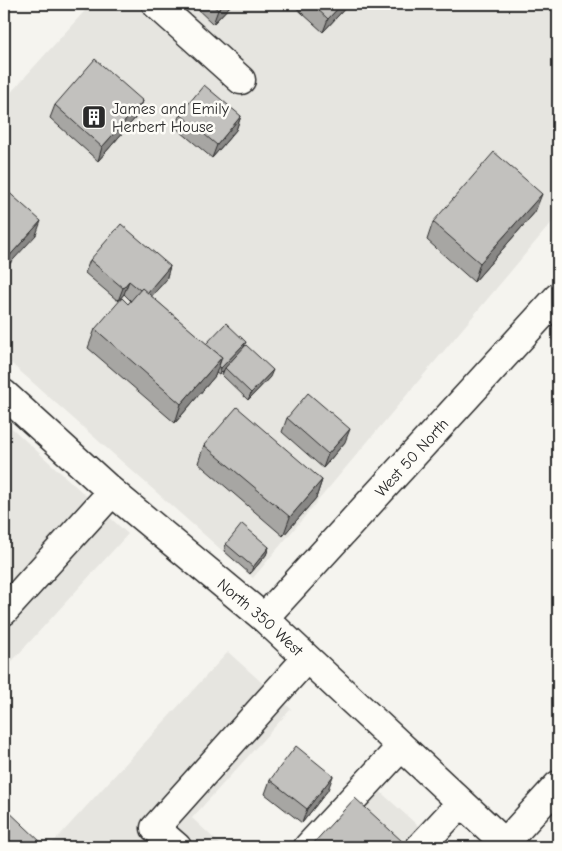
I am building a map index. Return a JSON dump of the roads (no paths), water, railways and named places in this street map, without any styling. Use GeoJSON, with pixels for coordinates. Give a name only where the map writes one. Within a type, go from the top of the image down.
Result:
{"type":"FeatureCollection","features":[{"type":"Feature","properties":{"kind":"street"},"geometry":{"type":"LineString","coordinates":[[156,4],[240,80]]}},
{"type":"Feature","properties":{"kind":"street","name":"West 50 North"},"geometry":{"type":"LineString","coordinates":[[264,618],[558,297]]}},
{"type":"Feature","properties":{"kind":"street","name":"North 350 West"},"geometry":{"type":"LineString","coordinates":[[4,394],[112,492],[264,618],[507,845]]}},
{"type":"Feature","properties":{"kind":"street"},"geometry":{"type":"LineString","coordinates":[[4,611],[112,492]]}},
{"type":"Feature","properties":{"kind":"street"},"geometry":{"type":"LineString","coordinates":[[177,847],[155,828],[306,659]]}},
{"type":"Feature","properties":{"kind":"street"},"geometry":{"type":"LineString","coordinates":[[308,847],[401,747]]}},
{"type":"Feature","properties":{"kind":"street"},"geometry":{"type":"LineString","coordinates":[[507,845],[558,785]]}},
{"type":"Feature","properties":{"kind":"street"},"geometry":{"type":"LineString","coordinates":[[420,847],[461,803]]}},
{"type":"Feature","properties":{"kind":"place","name":"James and Emily Herbert House"},"geometry":{"type":"Point","coordinates":[94,117]}}]}
